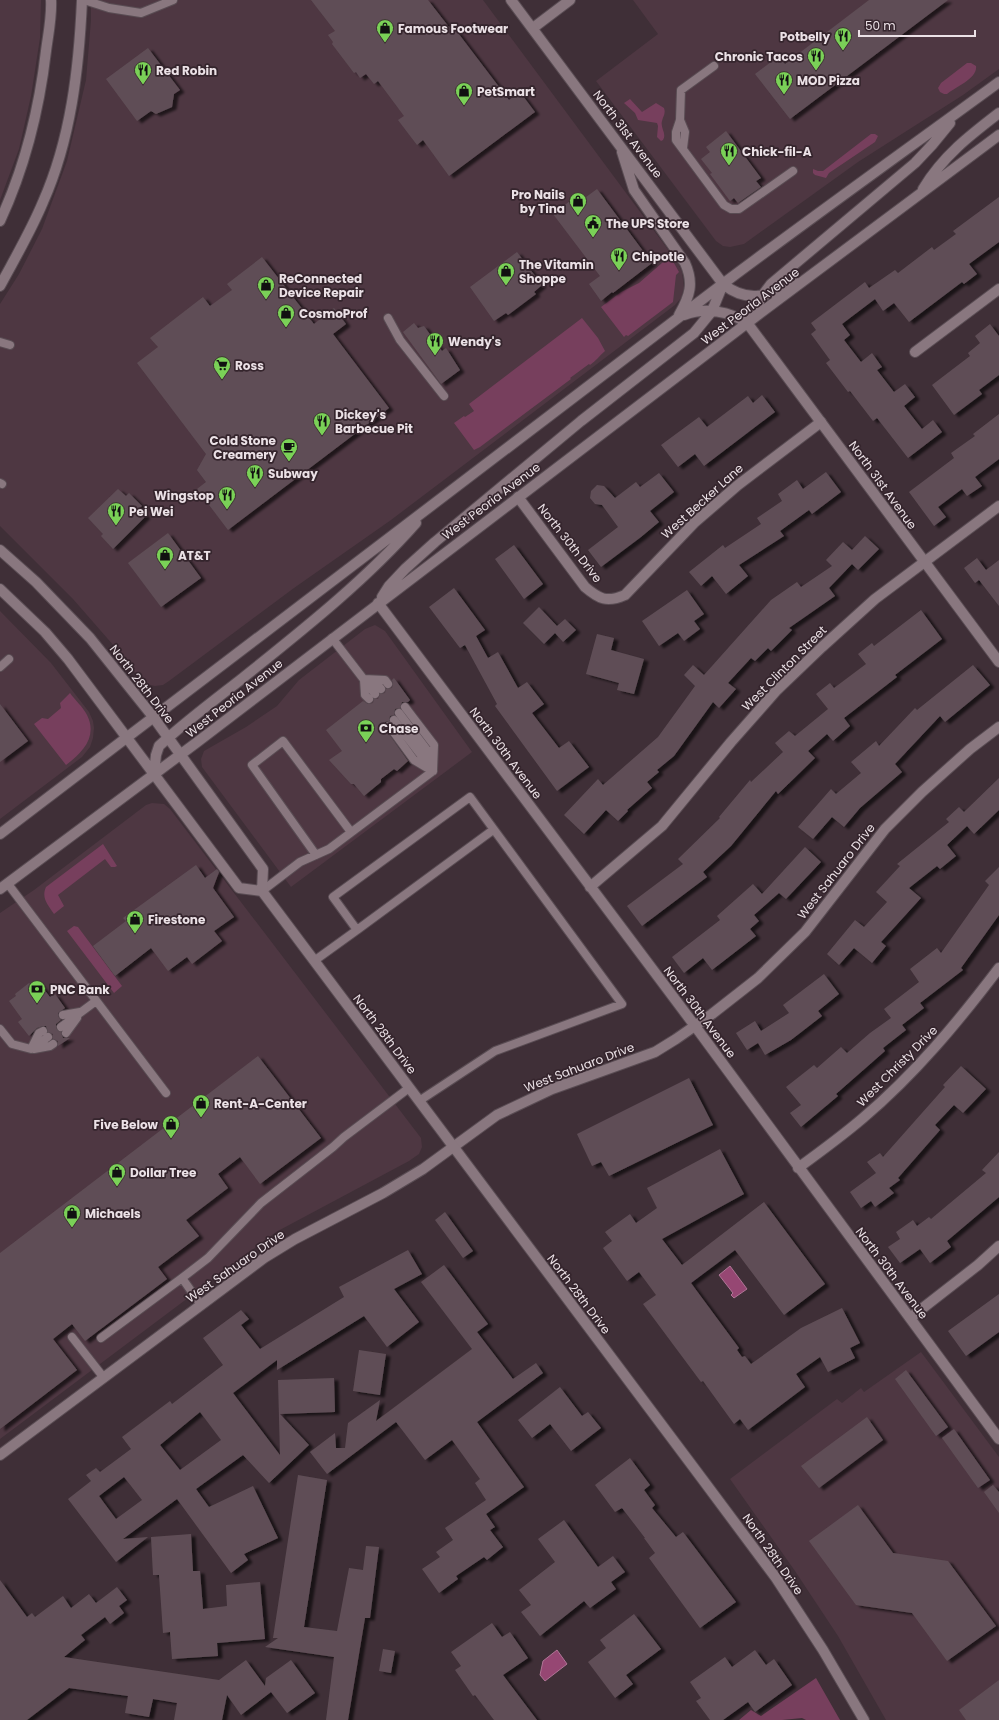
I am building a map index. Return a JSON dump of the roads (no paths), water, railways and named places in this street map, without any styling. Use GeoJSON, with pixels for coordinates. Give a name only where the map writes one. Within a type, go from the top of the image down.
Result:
{"type":"FeatureCollection","features":[{"type":"Feature","properties":{"kind":"street"},"geometry":{"type":"LineString","coordinates":[[0,221],[13,193],[35,123],[43,79],[51,0]]}},
{"type":"Feature","properties":{"kind":"street"},"geometry":{"type":"LineString","coordinates":[[0,286],[44,201],[57,163],[76,81],[83,0]]}},
{"type":"Feature","properties":{"kind":"street","name":"North 31st Avenue"},"geometry":{"type":"LineString","coordinates":[[511,0],[723,284]]}},
{"type":"Feature","properties":{"kind":"street"},"geometry":{"type":"LineString","coordinates":[[533,28],[570,0]]}},
{"type":"Feature","properties":{"kind":"street"},"geometry":{"type":"LineString","coordinates":[[0,834],[128,738],[677,318],[999,82]]}},
{"type":"Feature","properties":{"kind":"street"},"geometry":{"type":"LineString","coordinates":[[677,318],[691,313],[712,311],[739,317],[748,324],[762,296],[771,284],[914,163],[932,145],[960,111]]}},
{"type":"Feature","properties":{"kind":"street"},"geometry":{"type":"LineString","coordinates":[[920,194],[945,158],[999,113]]}},
{"type":"Feature","properties":{"kind":"street","name":"West Peoria Avenue"},"geometry":{"type":"LineString","coordinates":[[4,887],[180,755],[518,497],[999,135]]}},
{"type":"Feature","properties":{"kind":"street"},"geometry":{"type":"LineString","coordinates":[[621,146],[634,190],[685,263],[690,274],[691,284],[689,294],[677,318]]}},
{"type":"Feature","properties":{"kind":"street"},"geometry":{"type":"LineString","coordinates":[[723,284],[731,291],[742,295],[752,297],[762,296],[790,285],[825,266]]}},
{"type":"Feature","properties":{"kind":"street"},"geometry":{"type":"LineString","coordinates":[[378,603],[389,586],[404,569],[435,542],[581,421],[682,343],[703,324],[712,311],[723,284]]}},
{"type":"Feature","properties":{"kind":"street"},"geometry":{"type":"LineString","coordinates":[[915,352],[999,288]]}},
{"type":"Feature","properties":{"kind":"street","name":"North 31st Avenue"},"geometry":{"type":"LineString","coordinates":[[748,324],[999,662]]}},
{"type":"Feature","properties":{"kind":"street","name":"West Becker Lane"},"geometry":{"type":"LineString","coordinates":[[605,600],[615,599],[625,595],[694,523],[738,485],[821,422]]}},
{"type":"Feature","properties":{"kind":"street","name":"North 30th Drive"},"geometry":{"type":"LineString","coordinates":[[518,497],[585,587],[605,600]]}},
{"type":"Feature","properties":{"kind":"street"},"geometry":{"type":"LineString","coordinates":[[154,774],[159,746],[314,619],[395,546],[430,506]]}},
{"type":"Feature","properties":{"kind":"street","name":"West Clinton Street"},"geometry":{"type":"LineString","coordinates":[[590,887],[662,826],[731,742],[776,691],[875,599],[999,506]]}},
{"type":"Feature","properties":{"kind":"street","name":"North 28th Drive"},"geometry":{"type":"LineString","coordinates":[[0,550],[72,618],[90,638],[154,718],[263,869],[262,891],[748,1539],[823,1650],[864,1720]]}},
{"type":"Feature","properties":{"kind":"street"},"geometry":{"type":"LineString","coordinates":[[0,589],[45,632],[68,659],[239,888],[262,891]]}},
{"type":"Feature","properties":{"kind":"street","name":"North 30th Avenue"},"geometry":{"type":"LineString","coordinates":[[378,603],[694,1026],[999,1439]]}},
{"type":"Feature","properties":{"kind":"street","name":"West Sahuaro Drive"},"geometry":{"type":"LineString","coordinates":[[0,1455],[264,1258],[295,1239],[383,1193],[423,1169],[497,1115],[552,1089],[655,1052],[694,1026],[763,973],[805,932],[885,829],[922,792],[970,749],[999,727]]}},
{"type":"Feature","properties":{"kind":"street","name":"West Christy Drive"},"geometry":{"type":"LineString","coordinates":[[798,1168],[863,1118],[907,1076],[947,1035],[999,968]]}},
{"type":"Feature","properties":{"kind":"street"},"geometry":{"type":"LineString","coordinates":[[910,1318],[978,1265],[999,1246]]}},
{"type":"Feature","properties":{"kind":"lane"},"geometry":{"type":"LineString","coordinates":[[83,0],[109,8],[141,13],[173,0]]}},
{"type":"Feature","properties":{"kind":"lane"},"geometry":{"type":"LineString","coordinates":[[714,66],[681,90],[680,120],[685,132],[683,148],[724,205],[731,209],[739,209],[793,171]]}},
{"type":"Feature","properties":{"kind":"lane"},"geometry":{"type":"LineString","coordinates":[[388,318],[400,340],[444,396]]}},
{"type":"Feature","properties":{"kind":"lane"},"geometry":{"type":"LineString","coordinates":[[0,342],[10,345]]}},
{"type":"Feature","properties":{"kind":"lane"},"geometry":{"type":"LineString","coordinates":[[332,638],[364,680],[378,685],[378,692],[365,695],[364,680]]}},
{"type":"Feature","properties":{"kind":"lane"},"geometry":{"type":"LineString","coordinates":[[0,667],[9,660]]}},
{"type":"Feature","properties":{"kind":"lane"},"geometry":{"type":"LineString","coordinates":[[397,717],[434,745],[433,771],[397,717]]}},
{"type":"Feature","properties":{"kind":"lane"},"geometry":{"type":"LineString","coordinates":[[316,855],[252,765],[283,742],[351,832]]}},
{"type":"Feature","properties":{"kind":"lane"},"geometry":{"type":"LineString","coordinates":[[262,891],[300,862],[329,849],[433,771]]}},
{"type":"Feature","properties":{"kind":"lane"},"geometry":{"type":"LineString","coordinates":[[357,930],[333,897],[470,797],[622,1004],[495,1051],[419,1101]]}},
{"type":"Feature","properties":{"kind":"lane"},"geometry":{"type":"LineString","coordinates":[[314,961],[493,830]]}},
{"type":"Feature","properties":{"kind":"lane"},"geometry":{"type":"LineString","coordinates":[[4,887],[96,1001],[166,1093]]}},
{"type":"Feature","properties":{"kind":"lane"},"geometry":{"type":"LineString","coordinates":[[64,1030],[81,1012],[96,1001]]}},
{"type":"Feature","properties":{"kind":"lane"},"geometry":{"type":"LineString","coordinates":[[63,1015],[81,1012]]}},
{"type":"Feature","properties":{"kind":"lane"},"geometry":{"type":"LineString","coordinates":[[0,1029],[12,1044],[31,1049],[50,1046],[48,1037],[39,1033],[31,1049]]}},
{"type":"Feature","properties":{"kind":"lane"},"geometry":{"type":"LineString","coordinates":[[101,1338],[208,1258],[261,1203],[409,1088]]}},
{"type":"Feature","properties":{"kind":"lane"},"geometry":{"type":"LineString","coordinates":[[182,1278],[201,1305]]}},
{"type":"Feature","properties":{"kind":"lane"},"geometry":{"type":"LineString","coordinates":[[72,1338],[104,1378]]}},
{"type":"Feature","properties":{"kind":"place","name":"Famous Footwear"},"geometry":{"type":"Point","coordinates":[385,43]}},
{"type":"Feature","properties":{"kind":"place","name":"Potbelly"},"geometry":{"type":"Point","coordinates":[843,51]}},
{"type":"Feature","properties":{"kind":"place","name":"Chronic Tacos"},"geometry":{"type":"Point","coordinates":[816,71]}},
{"type":"Feature","properties":{"kind":"place","name":"Red Robin"},"geometry":{"type":"Point","coordinates":[143,85]}},
{"type":"Feature","properties":{"kind":"place","name":"MOD Pizza"},"geometry":{"type":"Point","coordinates":[784,95]}},
{"type":"Feature","properties":{"kind":"place","name":"PetSmart"},"geometry":{"type":"Point","coordinates":[464,106]}},
{"type":"Feature","properties":{"kind":"place","name":"Chick-fil-A"},"geometry":{"type":"Point","coordinates":[729,166]}},
{"type":"Feature","properties":{"kind":"place","name":"Pro Nails by Tina"},"geometry":{"type":"Point","coordinates":[578,216]}},
{"type":"Feature","properties":{"kind":"place","name":"The UPS Store"},"geometry":{"type":"Point","coordinates":[593,238]}},
{"type":"Feature","properties":{"kind":"place","name":"Chipotle"},"geometry":{"type":"Point","coordinates":[619,271]}},
{"type":"Feature","properties":{"kind":"place","name":"The Vitamin Shoppe"},"geometry":{"type":"Point","coordinates":[506,286]}},
{"type":"Feature","properties":{"kind":"place","name":"ReConnected Device Repair"},"geometry":{"type":"Point","coordinates":[266,300]}},
{"type":"Feature","properties":{"kind":"place","name":"CosmoProf"},"geometry":{"type":"Point","coordinates":[286,328]}},
{"type":"Feature","properties":{"kind":"place","name":"Wendy's"},"geometry":{"type":"Point","coordinates":[435,356]}},
{"type":"Feature","properties":{"kind":"place","name":"Ross"},"geometry":{"type":"Point","coordinates":[222,380]}},
{"type":"Feature","properties":{"kind":"place","name":"Dickey's Barbecue Pit"},"geometry":{"type":"Point","coordinates":[322,436]}},
{"type":"Feature","properties":{"kind":"place","name":"Cold Stone Creamery"},"geometry":{"type":"Point","coordinates":[289,462]}},
{"type":"Feature","properties":{"kind":"place","name":"Subway"},"geometry":{"type":"Point","coordinates":[255,488]}},
{"type":"Feature","properties":{"kind":"place","name":"Wingstop"},"geometry":{"type":"Point","coordinates":[227,510]}},
{"type":"Feature","properties":{"kind":"place","name":"Pei Wei"},"geometry":{"type":"Point","coordinates":[116,526]}},
{"type":"Feature","properties":{"kind":"place","name":"AT&T"},"geometry":{"type":"Point","coordinates":[165,570]}},
{"type":"Feature","properties":{"kind":"place","name":"Chase"},"geometry":{"type":"Point","coordinates":[366,743]}},
{"type":"Feature","properties":{"kind":"place","name":"Firestone"},"geometry":{"type":"Point","coordinates":[135,934]}},
{"type":"Feature","properties":{"kind":"place","name":"PNC Bank"},"geometry":{"type":"Point","coordinates":[37,1004]}},
{"type":"Feature","properties":{"kind":"place","name":"Rent-A-Center"},"geometry":{"type":"Point","coordinates":[201,1118]}},
{"type":"Feature","properties":{"kind":"place","name":"Five Below"},"geometry":{"type":"Point","coordinates":[171,1139]}},
{"type":"Feature","properties":{"kind":"place","name":"Dollar Tree"},"geometry":{"type":"Point","coordinates":[117,1187]}},
{"type":"Feature","properties":{"kind":"place","name":"Michaels"},"geometry":{"type":"Point","coordinates":[72,1228]}}]}
